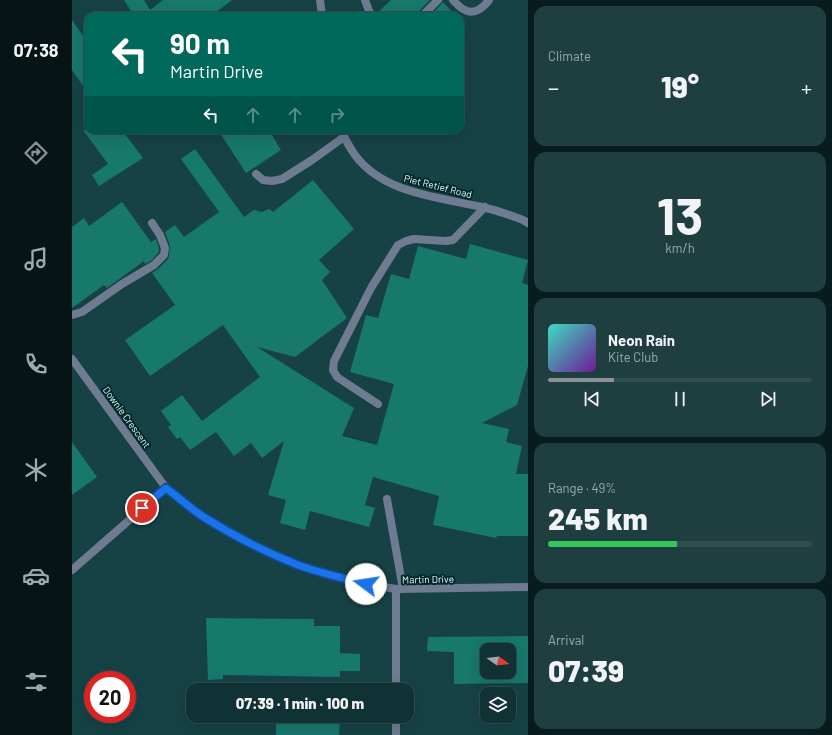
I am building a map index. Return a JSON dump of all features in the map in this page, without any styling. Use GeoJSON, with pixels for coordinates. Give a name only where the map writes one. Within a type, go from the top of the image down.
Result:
{"type":"FeatureCollection","features":[{"type":"Feature","properties":{"kind":"street"},"geometry":{"type":"LineString","coordinates":[[320,0],[322,12]]}},
{"type":"Feature","properties":{"kind":"street"},"geometry":{"type":"LineString","coordinates":[[365,0],[370,12]]}},
{"type":"Feature","properties":{"kind":"street"},"geometry":{"type":"LineString","coordinates":[[426,12],[438,0]]}},
{"type":"Feature","properties":{"kind":"street"},"geometry":{"type":"LineString","coordinates":[[453,0],[463,10],[469,12],[477,11],[489,0]]}},
{"type":"Feature","properties":{"kind":"street"},"geometry":{"type":"LineString","coordinates":[[256,174],[263,180],[272,181],[282,179],[312,160],[342,134]]}},
{"type":"Feature","properties":{"kind":"street","name":"Piet Retief Road"},"geometry":{"type":"LineString","coordinates":[[344,134],[354,154],[361,163],[385,181],[416,192],[485,207],[528,223]]}},
{"type":"Feature","properties":{"kind":"street"},"geometry":{"type":"LineString","coordinates":[[378,404],[337,377],[333,370],[334,361],[371,288],[398,245],[414,239],[452,240],[485,207]]}},
{"type":"Feature","properties":{"kind":"street"},"geometry":{"type":"LineString","coordinates":[[72,315],[82,312],[122,284],[154,265],[164,255],[165,248],[160,235],[152,223]]}},
{"type":"Feature","properties":{"kind":"street","name":"Downie Crescent"},"geometry":{"type":"LineString","coordinates":[[72,359],[166,488]]}},
{"type":"Feature","properties":{"kind":"street"},"geometry":{"type":"LineString","coordinates":[[72,570],[166,488]]}},
{"type":"Feature","properties":{"kind":"street","name":"Martin Drive"},"geometry":{"type":"LineString","coordinates":[[166,488],[201,515],[244,540],[298,565],[328,574],[366,584],[400,589],[528,587]]}},
{"type":"Feature","properties":{"kind":"street"},"geometry":{"type":"LineString","coordinates":[[387,499],[400,589],[396,683]]}},
{"type":"Feature","properties":{"kind":"street"},"geometry":{"type":"LineString","coordinates":[[396,723],[396,735]]}},
{"type":"Feature","properties":{"kind":"building"},"geometry":{"type":"Polygon","coordinates":[[[124,0],[144,0],[150,10],[163,0],[232,0],[216,12],[132,12],[124,0]]]}},
{"type":"Feature","properties":{"kind":"building"},"geometry":{"type":"Polygon","coordinates":[[[391,0],[430,0],[418,12],[378,12],[391,0]]]}},
{"type":"Feature","properties":{"kind":"building"},"geometry":{"type":"Polygon","coordinates":[[[443,2],[452,12],[434,12],[443,2]]]}},
{"type":"Feature","properties":{"kind":"building"},"geometry":{"type":"Polygon","coordinates":[[[72,20],[84,37],[84,87],[72,70],[72,20]]]}},
{"type":"Feature","properties":{"kind":"building"},"geometry":{"type":"Polygon","coordinates":[[[86,134],[125,134],[143,158],[99,186],[92,175],[108,164],[86,134]]]}},
{"type":"Feature","properties":{"kind":"building"},"geometry":{"type":"Polygon","coordinates":[[[221,134],[271,134],[281,150],[246,173],[221,134]]]}},
{"type":"Feature","properties":{"kind":"building"},"geometry":{"type":"Polygon","coordinates":[[[195,149],[244,217],[254,210],[262,212],[269,209],[273,212],[313,180],[354,229],[319,260],[330,272],[322,280],[347,318],[295,357],[257,347],[354,408],[342,436],[377,445],[394,384],[350,372],[366,315],[378,318],[391,274],[409,279],[418,246],[466,259],[470,244],[528,260],[522,283],[528,285],[528,366],[517,405],[482,423],[509,429],[506,442],[522,446],[516,474],[528,474],[528,536],[497,536],[496,538],[433,525],[439,496],[373,477],[365,505],[375,508],[369,527],[310,511],[305,530],[280,523],[286,500],[268,495],[284,441],[262,458],[251,443],[234,456],[216,432],[190,450],[180,437],[177,439],[168,427],[171,425],[161,411],[182,395],[202,421],[260,377],[223,325],[150,376],[125,340],[175,305],[152,273],[168,259],[169,256],[170,246],[165,232],[175,225],[184,237],[219,212],[181,159],[195,149]]]}},
{"type":"Feature","properties":{"kind":"building"},"geometry":{"type":"Polygon","coordinates":[[[122,202],[151,242],[156,239],[159,252],[151,261],[145,264],[144,261],[107,288],[104,285],[72,308],[72,227],[84,218],[89,226],[122,202]]]}},
{"type":"Feature","properties":{"kind":"building"},"geometry":{"type":"Polygon","coordinates":[[[72,442],[97,477],[72,495],[72,442]]]}},
{"type":"Feature","properties":{"kind":"building"},"geometry":{"type":"Polygon","coordinates":[[[206,618],[314,619],[314,626],[340,626],[340,653],[360,654],[360,671],[340,671],[340,677],[223,675],[223,679],[208,680],[206,618]]]}},
{"type":"Feature","properties":{"kind":"building"},"geometry":{"type":"Polygon","coordinates":[[[528,636],[528,683],[454,684],[454,652],[427,651],[428,637],[528,636]]]}},
{"type":"Feature","properties":{"kind":"building"},"geometry":{"type":"Polygon","coordinates":[[[276,723],[340,723],[339,735],[276,735],[276,723]]]}},
{"type":"Feature","properties":{"kind":"route"},"geometry":{"type":"LineString","coordinates":[[142,508],[166,488],[201,515],[244,540],[273,554],[298,565],[366,584]]}}]}
